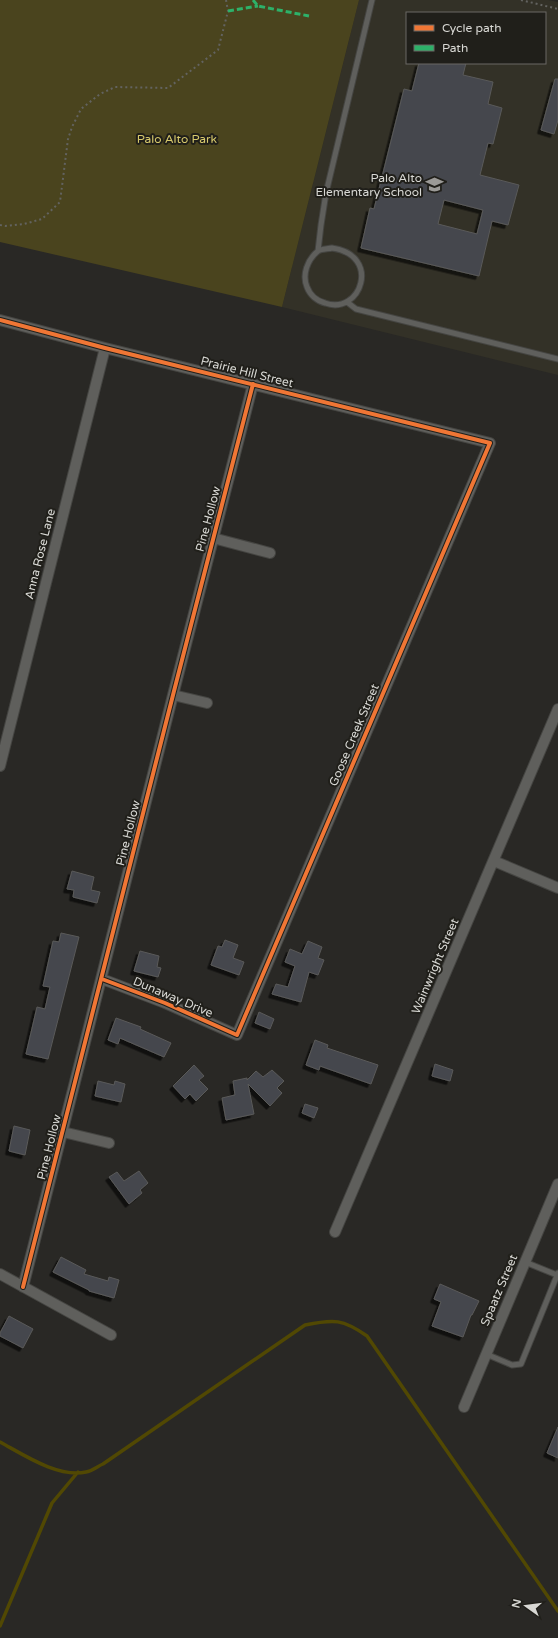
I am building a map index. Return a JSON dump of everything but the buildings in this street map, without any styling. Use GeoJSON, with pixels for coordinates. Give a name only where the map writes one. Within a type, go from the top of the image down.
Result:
{"type":"FeatureCollection","features":[{"type":"Feature","properties":{"kind":"street","name":"Prairie Hill Street"},"geometry":{"type":"LineString","coordinates":[[0,320],[105,348],[490,443]]}},
{"type":"Feature","properties":{"kind":"street","name":"Anna Rose Lane"},"geometry":{"type":"LineString","coordinates":[[0,766],[105,348]]}},
{"type":"Feature","properties":{"kind":"street","name":"Pine Hollow"},"geometry":{"type":"LineString","coordinates":[[24,1287],[253,384]]}},
{"type":"Feature","properties":{"kind":"street","name":"Goose Creek Street"},"geometry":{"type":"LineString","coordinates":[[236,1035],[490,443]]}},
{"type":"Feature","properties":{"kind":"street"},"geometry":{"type":"LineString","coordinates":[[213,538],[270,553]]}},
{"type":"Feature","properties":{"kind":"street"},"geometry":{"type":"LineString","coordinates":[[173,695],[207,703]]}},
{"type":"Feature","properties":{"kind":"street","name":"Wainwright Street"},"geometry":{"type":"LineString","coordinates":[[335,1232],[558,709]]}},
{"type":"Feature","properties":{"kind":"street"},"geometry":{"type":"LineString","coordinates":[[494,861],[558,888]]}},
{"type":"Feature","properties":{"kind":"street","name":"Dunaway Drive"},"geometry":{"type":"LineString","coordinates":[[102,979],[165,1003],[236,1035]]}},
{"type":"Feature","properties":{"kind":"street","name":"Pine Hollow"},"geometry":{"type":"LineString","coordinates":[[63,1132],[109,1143]]}},
{"type":"Feature","properties":{"kind":"street","name":"Spaatz Street"},"geometry":{"type":"LineString","coordinates":[[464,1407],[558,1184]]}},
{"type":"Feature","properties":{"kind":"street"},"geometry":{"type":"LineString","coordinates":[[0,1274],[111,1335]]}},
{"type":"Feature","properties":{"kind":"lane"},"geometry":{"type":"LineString","coordinates":[[318,250],[332,248],[342,249],[357,260],[361,269],[361,283],[354,296],[347,302],[338,305],[324,303],[312,296],[307,288],[305,270],[309,261],[318,250],[326,194],[372,0]]}},
{"type":"Feature","properties":{"kind":"lane"},"geometry":{"type":"LineString","coordinates":[[347,302],[356,309],[558,359]]}},
{"type":"Feature","properties":{"kind":"lane"},"geometry":{"type":"LineString","coordinates":[[486,1354],[512,1365],[521,1364],[558,1274],[525,1262]]}},
{"type":"Feature","properties":{"kind":"path"},"geometry":{"type":"LineString","coordinates":[[0,224],[5,226],[24,224],[42,219],[60,202],[68,139],[81,109],[95,98],[115,87],[168,88],[218,50],[228,11],[226,0]]}},
{"type":"Feature","properties":{"kind":"path"},"geometry":{"type":"LineString","coordinates":[[521,0],[558,9]]}},
{"type":"Feature","properties":{"kind":"shaded area","name":"Palo Alto Elementary School"},"geometry":{"type":"Polygon","coordinates":[[[359,0],[548,0],[558,2],[558,375],[282,307],[359,0]]]}},
{"type":"Feature","properties":{"kind":"green space","name":"Palo Alto Park"},"geometry":{"type":"Polygon","coordinates":[[[0,0],[359,0],[282,307],[0,242],[0,0]]]}},
{"type":"Feature","properties":{"kind":"waterway"},"geometry":{"type":"LineString","coordinates":[[0,1442],[30,1459],[53,1469],[75,1473],[93,1470],[305,1325],[331,1321],[344,1323],[359,1330],[367,1336],[558,1611]]}},
{"type":"Feature","properties":{"kind":"waterway"},"geometry":{"type":"LineString","coordinates":[[0,1626],[52,1503],[78,1472]]}},
{"type":"Feature","properties":{"kind":"marked path"},"geometry":{"type":"LineString","coordinates":[[253,0],[258,6],[309,16]]}},
{"type":"Feature","properties":{"kind":"marked path"},"geometry":{"type":"LineString","coordinates":[[228,11],[258,6]]}},
{"type":"Feature","properties":{"kind":"cycle path"},"geometry":{"type":"LineString","coordinates":[[0,320],[105,348],[490,443],[237,1035],[165,1003],[102,979]]}},
{"type":"Feature","properties":{"kind":"cycle path"},"geometry":{"type":"LineString","coordinates":[[23,1287],[253,384]]}},
{"type":"Feature","properties":{"kind":"place","name":"Palo Alto Elementary School"},"geometry":{"type":"Point","coordinates":[435,185]}}]}
